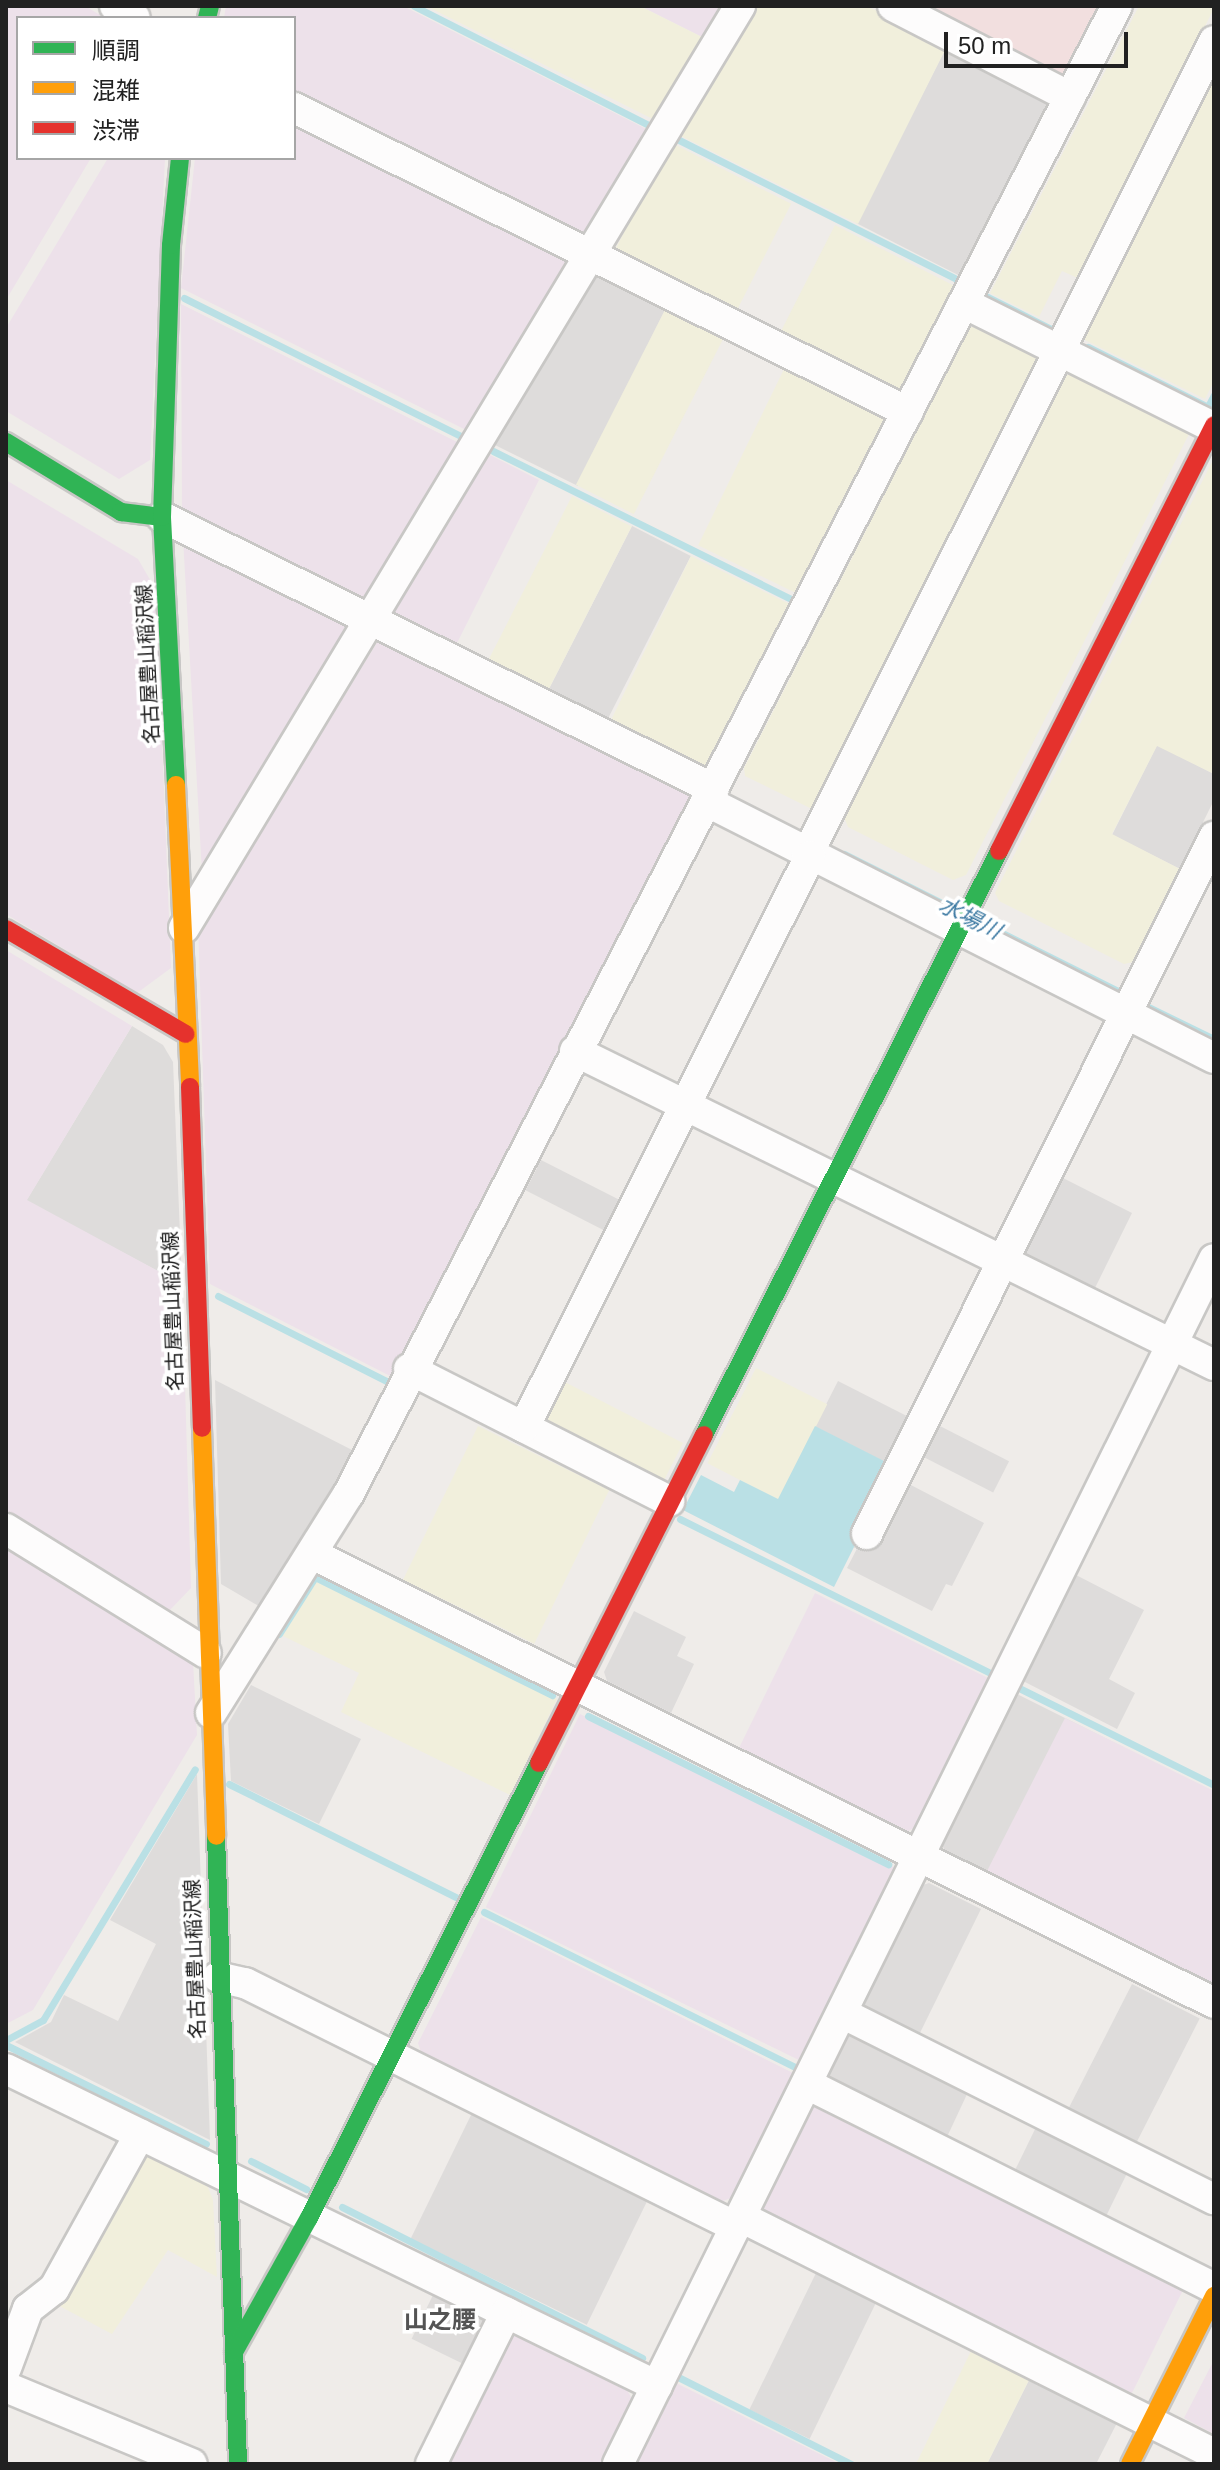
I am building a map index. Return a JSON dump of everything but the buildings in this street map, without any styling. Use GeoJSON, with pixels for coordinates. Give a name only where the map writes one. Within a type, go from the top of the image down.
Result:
{"type":"FeatureCollection","features":[{"type":"Feature","properties":{"kind":"street"},"geometry":{"type":"LineString","coordinates":[[184,928],[740,6]]}},
{"type":"Feature","properties":{"kind":"street"},"geometry":{"type":"LineString","coordinates":[[893,6],[1070,97]]}},
{"type":"Feature","properties":{"kind":"street"},"geometry":{"type":"LineString","coordinates":[[209,1716],[348,1495],[409,1369],[710,795],[1117,6]]}},
{"type":"Feature","properties":{"kind":"street"},"geometry":{"type":"LineString","coordinates":[[524,1427],[1214,41]]}},
{"type":"Feature","properties":{"kind":"street"},"geometry":{"type":"LineString","coordinates":[[296,109],[908,412]]}},
{"type":"Feature","properties":{"kind":"street","name":"名古屋豊山稲沢線"},"geometry":{"type":"LineString","coordinates":[[180,160],[171,245],[162,517],[184,928],[206,1653],[238,2464]]}},
{"type":"Feature","properties":{"kind":"street"},"geometry":{"type":"LineString","coordinates":[[234,2352],[309,2218],[575,1685],[966,921],[1214,426],[964,303]]}},
{"type":"Feature","properties":{"kind":"street"},"geometry":{"type":"LineString","coordinates":[[6,442],[121,512],[162,517],[812,847],[1130,1003],[1214,1058]]}},
{"type":"Feature","properties":{"kind":"street"},"geometry":{"type":"LineString","coordinates":[[867,1534],[1214,837]]}},
{"type":"Feature","properties":{"kind":"street"},"geometry":{"type":"LineString","coordinates":[[6,929],[186,1034]]}},
{"type":"Feature","properties":{"kind":"street"},"geometry":{"type":"LineString","coordinates":[[575,1051],[1214,1365]]}},
{"type":"Feature","properties":{"kind":"street"},"geometry":{"type":"LineString","coordinates":[[618,2464],[1214,1259]]}},
{"type":"Feature","properties":{"kind":"street"},"geometry":{"type":"LineString","coordinates":[[409,1369],[669,1501]]}},
{"type":"Feature","properties":{"kind":"street"},"geometry":{"type":"LineString","coordinates":[[6,1529],[206,1653]]}},
{"type":"Feature","properties":{"kind":"street"},"geometry":{"type":"LineString","coordinates":[[312,1554],[1214,2003]]}},
{"type":"Feature","properties":{"kind":"street"},"geometry":{"type":"LineString","coordinates":[[218,1977],[245,1983],[1214,2454]]}},
{"type":"Feature","properties":{"kind":"street"},"geometry":{"type":"LineString","coordinates":[[842,2013],[1214,2199]]}},
{"type":"Feature","properties":{"kind":"street"},"geometry":{"type":"LineString","coordinates":[[6,2069],[657,2386]]}},
{"type":"Feature","properties":{"kind":"street"},"geometry":{"type":"LineString","coordinates":[[807,2084],[1214,2288]]}},
{"type":"Feature","properties":{"kind":"street"},"geometry":{"type":"LineString","coordinates":[[6,2368],[28,2309],[54,2289],[140,2134]]}},
{"type":"Feature","properties":{"kind":"street"},"geometry":{"type":"LineString","coordinates":[[1130,2464],[1214,2296]]}},
{"type":"Feature","properties":{"kind":"street"},"geometry":{"type":"LineString","coordinates":[[431,2464],[506,2313]]}},
{"type":"Feature","properties":{"kind":"street"},"geometry":{"type":"LineString","coordinates":[[6,2387],[192,2464]]}},
{"type":"Feature","properties":{"kind":"shaded area"},"geometry":{"type":"Polygon","coordinates":[[[6,6],[85,6],[102,16],[16,16],[16,160],[90,160],[6,300],[6,6]]]}},
{"type":"Feature","properties":{"kind":"shaded area"},"geometry":{"type":"Polygon","coordinates":[[[226,6],[403,6],[656,134],[589,244],[296,99],[296,16],[224,16],[226,6]]]}},
{"type":"Feature","properties":{"kind":"shaded area"},"geometry":{"type":"Polygon","coordinates":[[[426,6],[640,6],[712,42],[663,124],[426,6]]]}},
{"type":"Feature","properties":{"kind":"shaded area"},"geometry":{"type":"Polygon","coordinates":[[[640,6],[734,6],[712,42],[640,6]]]}},
{"type":"Feature","properties":{"kind":"shaded area"},"geometry":{"type":"Polygon","coordinates":[[[754,6],[867,6],[947,46],[858,224],[675,133],[754,6]]]}},
{"type":"Feature","properties":{"kind":"shaded area"},"geometry":{"type":"Polygon","coordinates":[[[909,6],[1110,6],[1068,86],[909,6]]]}},
{"type":"Feature","properties":{"kind":"shaded area"},"geometry":{"type":"Polygon","coordinates":[[[1139,6],[1214,8],[1080,279],[1062,271],[1039,317],[990,293],[1139,6]]]}},
{"type":"Feature","properties":{"kind":"shaded area"},"geometry":{"type":"Polygon","coordinates":[[[947,46],[1058,103],[968,280],[857,223],[947,46]]]}},
{"type":"Feature","properties":{"kind":"shaded area"},"geometry":{"type":"Polygon","coordinates":[[[1214,75],[1214,381],[1205,399],[1083,339],[1214,75]]]}},
{"type":"Feature","properties":{"kind":"shaded area"},"geometry":{"type":"Polygon","coordinates":[[[296,119],[567,254],[570,267],[470,432],[181,288],[195,160],[296,160],[296,119]]]}},
{"type":"Feature","properties":{"kind":"shaded area"},"geometry":{"type":"Polygon","coordinates":[[[670,142],[791,204],[733,318],[612,256],[670,142]]]}},
{"type":"Feature","properties":{"kind":"shaded area"},"geometry":{"type":"Polygon","coordinates":[[[107,160],[165,160],[150,460],[119,479],[6,411],[6,328],[107,160]]]}},
{"type":"Feature","properties":{"kind":"shaded area"},"geometry":{"type":"Polygon","coordinates":[[[835,225],[962,289],[904,403],[777,338],[835,225]]]}},
{"type":"Feature","properties":{"kind":"shaded area"},"geometry":{"type":"Polygon","coordinates":[[[598,266],[669,302],[578,486],[493,444],[598,266]]]}},
{"type":"Feature","properties":{"kind":"shaded area"},"geometry":{"type":"Polygon","coordinates":[[[669,302],[727,332],[634,514],[576,485],[669,302]]]}},
{"type":"Feature","properties":{"kind":"shaded area"},"geometry":{"type":"Polygon","coordinates":[[[181,304],[463,445],[366,602],[182,515],[181,304]]]}},
{"type":"Feature","properties":{"kind":"shaded area"},"geometry":{"type":"Polygon","coordinates":[[[981,323],[1041,353],[1042,362],[819,806],[812,809],[745,776],[744,768],[970,328],[981,323]]]}},
{"type":"Feature","properties":{"kind":"shaded area"},"geometry":{"type":"Polygon","coordinates":[[[788,361],[895,413],[805,597],[698,545],[788,361]]]}},
{"type":"Feature","properties":{"kind":"shaded area"},"geometry":{"type":"Polygon","coordinates":[[[1073,373],[1190,432],[966,875],[953,880],[848,827],[844,817],[1067,375],[1073,373]]]}},
{"type":"Feature","properties":{"kind":"shaded area"},"geometry":{"type":"Polygon","coordinates":[[[486,453],[539,480],[453,651],[388,619],[388,609],[486,453]]]}},
{"type":"Feature","properties":{"kind":"shaded area"},"geometry":{"type":"Polygon","coordinates":[[[1214,458],[1214,774],[1157,746],[1112,834],[1180,869],[1133,962],[1124,964],[999,901],[995,893],[1214,458]]]}},
{"type":"Feature","properties":{"kind":"shaded area"},"geometry":{"type":"Polygon","coordinates":[[[6,480],[138,559],[156,590],[171,968],[137,993],[6,914],[6,480]]]}},
{"type":"Feature","properties":{"kind":"shaded area"},"geometry":{"type":"Polygon","coordinates":[[[572,496],[632,526],[545,697],[485,667],[572,496]]]}},
{"type":"Feature","properties":{"kind":"shaded area"},"geometry":{"type":"Polygon","coordinates":[[[632,526],[691,556],[604,727],[545,697],[632,526]]]}},
{"type":"Feature","properties":{"kind":"shaded area"},"geometry":{"type":"Polygon","coordinates":[[[183,538],[353,623],[202,872],[183,538]]]}},
{"type":"Feature","properties":{"kind":"shaded area"},"geometry":{"type":"Polygon","coordinates":[[[691,556],[799,609],[715,780],[607,728],[691,556]]]}},
{"type":"Feature","properties":{"kind":"shaded area"},"geometry":{"type":"Polygon","coordinates":[[[383,633],[701,791],[396,1379],[210,1284],[198,924],[238,855],[245,858],[383,633]]]}},
{"type":"Feature","properties":{"kind":"shaded area"},"geometry":{"type":"Polygon","coordinates":[[[1157,745],[1214,774],[1214,800],[1180,869],[1112,835],[1157,745]]]}},
{"type":"Feature","properties":{"kind":"shaded area"},"geometry":{"type":"Polygon","coordinates":[[[6,950],[132,1026],[27,1200],[182,1284],[191,1588],[169,1611],[6,1511],[6,950]]]}},
{"type":"Feature","properties":{"kind":"shaded area"},"geometry":{"type":"Polygon","coordinates":[[[132,1026],[163,1045],[173,1062],[182,1284],[26,1201],[132,1026]]]}},
{"type":"Feature","properties":{"kind":"shaded area"},"geometry":{"type":"Polygon","coordinates":[[[541,1160],[621,1201],[606,1231],[526,1190],[541,1160]]]}},
{"type":"Feature","properties":{"kind":"shaded area"},"geometry":{"type":"Polygon","coordinates":[[[1061,1177],[1132,1213],[1094,1290],[1027,1256],[1024,1248],[1061,1177]]]}},
{"type":"Feature","properties":{"kind":"shaded area"},"geometry":{"type":"Polygon","coordinates":[[[756,1368],[827,1404],[779,1500],[707,1463],[756,1368]]]}},
{"type":"Feature","properties":{"kind":"shaded area"},"geometry":{"type":"Polygon","coordinates":[[[559,1379],[683,1443],[659,1490],[539,1419],[559,1379]]]}},
{"type":"Feature","properties":{"kind":"shaded area"},"geometry":{"type":"Polygon","coordinates":[[[215,1380],[358,1453],[269,1612],[221,1584],[215,1380]]]}},
{"type":"Feature","properties":{"kind":"shaded area"},"geometry":{"type":"Polygon","coordinates":[[[838,1381],[909,1417],[886,1463],[815,1426],[838,1381]]]}},
{"type":"Feature","properties":{"kind":"shaded area"},"geometry":{"type":"Polygon","coordinates":[[[936,1424],[1009,1461],[993,1492],[920,1455],[936,1424]]]}},
{"type":"Feature","properties":{"kind":"shaded area"},"geometry":{"type":"Polygon","coordinates":[[[478,1426],[609,1490],[534,1644],[403,1580],[478,1426]]]}},
{"type":"Feature","properties":{"kind":"shaded area"},"geometry":{"type":"Polygon","coordinates":[[[907,1483],[984,1523],[952,1586],[946,1584],[932,1611],[847,1568],[863,1537],[907,1483]]]}},
{"type":"Feature","properties":{"kind":"shaded area"},"geometry":{"type":"Polygon","coordinates":[[[6,1545],[193,1662],[197,1735],[33,2010],[6,2024],[6,1545]]]}},
{"type":"Feature","properties":{"kind":"shaded area"},"geometry":{"type":"Polygon","coordinates":[[[1076,1575],[1144,1610],[1109,1679],[1135,1693],[1117,1729],[1023,1681],[1076,1575]]]}},
{"type":"Feature","properties":{"kind":"shaded area"},"geometry":{"type":"Polygon","coordinates":[[[316,1581],[557,1699],[510,1795],[341,1712],[359,1673],[283,1636],[316,1581]]]}},
{"type":"Feature","properties":{"kind":"shaded area"},"geometry":{"type":"Polygon","coordinates":[[[815,1593],[990,1679],[916,1827],[908,1831],[739,1748],[815,1593]]]}},
{"type":"Feature","properties":{"kind":"shaded area"},"geometry":{"type":"Polygon","coordinates":[[[634,1611],[686,1637],[677,1656],[694,1664],[671,1713],[607,1681],[604,1672],[634,1611]]]}},
{"type":"Feature","properties":{"kind":"shaded area"},"geometry":{"type":"Polygon","coordinates":[[[251,1685],[361,1739],[319,1824],[231,1781],[228,1724],[251,1685]]]}},
{"type":"Feature","properties":{"kind":"shaded area"},"geometry":{"type":"Polygon","coordinates":[[[1017,1694],[1123,1747],[1044,1902],[945,1852],[942,1844],[1017,1694]]]}},
{"type":"Feature","properties":{"kind":"shaded area"},"geometry":{"type":"Polygon","coordinates":[[[580,1714],[897,1869],[803,2062],[486,1907],[580,1714]]]}},
{"type":"Feature","properties":{"kind":"shaded area"},"geometry":{"type":"Polygon","coordinates":[[[1065,1718],[1214,1791],[1214,1989],[986,1873],[1065,1718]]]}},
{"type":"Feature","properties":{"kind":"shaded area"},"geometry":{"type":"Polygon","coordinates":[[[197,1774],[210,2140],[15,2042],[51,2022],[64,1995],[118,2021],[156,1944],[110,1920],[197,1774]]]}},
{"type":"Feature","properties":{"kind":"shaded area"},"geometry":{"type":"Polygon","coordinates":[[[929,1883],[981,1909],[915,2043],[859,2009],[920,1886],[929,1883]]]}},
{"type":"Feature","properties":{"kind":"shaded area"},"geometry":{"type":"Polygon","coordinates":[[[481,1917],[795,2074],[733,2197],[718,2203],[422,2055],[418,2043],[481,1917]]]}},
{"type":"Feature","properties":{"kind":"shaded area"},"geometry":{"type":"Polygon","coordinates":[[[1132,1984],[1200,2019],[1133,2150],[1065,2116],[1132,1984]]]}},
{"type":"Feature","properties":{"kind":"shaded area"},"geometry":{"type":"Polygon","coordinates":[[[849,2030],[970,2087],[947,2136],[826,2080],[849,2030]]]}},
{"type":"Feature","properties":{"kind":"shaded area"},"geometry":{"type":"Polygon","coordinates":[[[814,2099],[1187,2282],[1130,2397],[766,2214],[763,2204],[814,2099]]]}},
{"type":"Feature","properties":{"kind":"shaded area"},"geometry":{"type":"Polygon","coordinates":[[[472,2113],[648,2199],[587,2325],[411,2239],[472,2113]]]}},
{"type":"Feature","properties":{"kind":"shaded area"},"geometry":{"type":"Polygon","coordinates":[[[1039,2121],[1131,2166],[1105,2219],[1013,2174],[1039,2121]]]}},
{"type":"Feature","properties":{"kind":"shaded area"},"geometry":{"type":"Polygon","coordinates":[[[147,2149],[206,2182],[213,2200],[217,2277],[168,2250],[112,2334],[52,2302],[147,2149]]]}},
{"type":"Feature","properties":{"kind":"shaded area"},"geometry":{"type":"Polygon","coordinates":[[[816,2273],[876,2302],[810,2439],[749,2410],[816,2273]]]}},
{"type":"Feature","properties":{"kind":"shaded area"},"geometry":{"type":"Polygon","coordinates":[[[434,2293],[489,2320],[466,2366],[412,2339],[434,2293]]]}},
{"type":"Feature","properties":{"kind":"shaded area"},"geometry":{"type":"Polygon","coordinates":[[[509,2329],[626,2388],[632,2399],[600,2464],[441,2464],[509,2329]]]}},
{"type":"Feature","properties":{"kind":"shaded area"},"geometry":{"type":"Polygon","coordinates":[[[972,2349],[1030,2378],[987,2464],[916,2464],[972,2349]]]}},
{"type":"Feature","properties":{"kind":"shaded area"},"geometry":{"type":"Polygon","coordinates":[[[1214,2360],[1214,2434],[1184,2418],[1214,2360]]]}},
{"type":"Feature","properties":{"kind":"shaded area"},"geometry":{"type":"Polygon","coordinates":[[[1030,2378],[1118,2421],[1096,2464],[987,2464],[1030,2378]]]}},
{"type":"Feature","properties":{"kind":"shaded area"},"geometry":{"type":"Polygon","coordinates":[[[670,2380],[840,2464],[629,2464],[670,2380]]]}},
{"type":"Feature","properties":{"kind":"water"},"geometry":{"type":"Polygon","coordinates":[[[815,1426],[886,1462],[851,1530],[860,1535],[834,1587],[683,1510],[701,1475],[734,1492],[740,1480],[778,1499],[815,1426]]]}},
{"type":"Feature","properties":{"kind":"waterway"},"geometry":{"type":"LineString","coordinates":[[414,6],[651,126]]}},
{"type":"Feature","properties":{"kind":"waterway"},"geometry":{"type":"LineString","coordinates":[[679,140],[964,283]]}},
{"type":"Feature","properties":{"kind":"waterway"},"geometry":{"type":"LineString","coordinates":[[985,288],[982,294],[1051,329]]}},
{"type":"Feature","properties":{"kind":"waterway"},"geometry":{"type":"LineString","coordinates":[[184,298],[465,438]]}},
{"type":"Feature","properties":{"kind":"waterway"},"geometry":{"type":"LineString","coordinates":[[1088,347],[1208,407]]}},
{"type":"Feature","properties":{"kind":"waterway"},"geometry":{"type":"LineString","coordinates":[[1206,410],[1214,395]]}},
{"type":"Feature","properties":{"kind":"waterway"},"geometry":{"type":"LineString","coordinates":[[493,451],[799,603]]}},
{"type":"Feature","properties":{"kind":"waterway","name":"水場川"},"geometry":{"type":"LineString","coordinates":[[844,854],[954,909]]}},
{"type":"Feature","properties":{"kind":"waterway","name":"水場川"},"geometry":{"type":"LineString","coordinates":[[980,922],[1126,995]]}},
{"type":"Feature","properties":{"kind":"waterway","name":"水場川"},"geometry":{"type":"LineString","coordinates":[[1140,1003],[1214,1039]]}},
{"type":"Feature","properties":{"kind":"waterway"},"geometry":{"type":"LineString","coordinates":[[218,1296],[392,1384]]}},
{"type":"Feature","properties":{"kind":"waterway"},"geometry":{"type":"LineString","coordinates":[[680,1519],[988,1672]]}},
{"type":"Feature","properties":{"kind":"waterway"},"geometry":{"type":"LineString","coordinates":[[279,1634],[315,1577],[552,1695]]}},
{"type":"Feature","properties":{"kind":"waterway"},"geometry":{"type":"LineString","coordinates":[[1021,1689],[1214,1785]]}},
{"type":"Feature","properties":{"kind":"waterway"},"geometry":{"type":"LineString","coordinates":[[588,1716],[888,1864]]}},
{"type":"Feature","properties":{"kind":"waterway"},"geometry":{"type":"LineString","coordinates":[[6,2040],[43,2020],[195,1769]]}},
{"type":"Feature","properties":{"kind":"waterway"},"geometry":{"type":"LineString","coordinates":[[229,1784],[456,1897]]}},
{"type":"Feature","properties":{"kind":"waterway"},"geometry":{"type":"LineString","coordinates":[[484,1912],[797,2068]]}},
{"type":"Feature","properties":{"kind":"waterway"},"geometry":{"type":"LineString","coordinates":[[6,2045],[206,2144]]}},
{"type":"Feature","properties":{"kind":"waterway"},"geometry":{"type":"LineString","coordinates":[[251,2161],[306,2189]]}},
{"type":"Feature","properties":{"kind":"waterway"},"geometry":{"type":"LineString","coordinates":[[342,2207],[642,2358]]}},
{"type":"Feature","properties":{"kind":"waterway"},"geometry":{"type":"LineString","coordinates":[[678,2377],[851,2464]]}},
{"type":"Feature","properties":{"kind":"traffic: fast"},"geometry":{"type":"LineString","coordinates":[[208,16],[210,6]]}},
{"type":"Feature","properties":{"kind":"traffic: fast"},"geometry":{"type":"LineString","coordinates":[[176,785],[162,517],[171,245],[180,160]]}},
{"type":"Feature","properties":{"kind":"traffic: fast"},"geometry":{"type":"LineString","coordinates":[[6,442],[121,512],[162,517]]}},
{"type":"Feature","properties":{"kind":"traffic: fast"},"geometry":{"type":"LineString","coordinates":[[704,1435],[999,851]]}},
{"type":"Feature","properties":{"kind":"traffic: fast"},"geometry":{"type":"LineString","coordinates":[[234,2352],[309,2218],[539,1763]]}},
{"type":"Feature","properties":{"kind":"traffic: fast"},"geometry":{"type":"LineString","coordinates":[[216,1836],[238,2464]]}},
{"type":"Feature","properties":{"kind":"traffic: slow"},"geometry":{"type":"LineString","coordinates":[[176,785],[190,1087]]}},
{"type":"Feature","properties":{"kind":"traffic: slow"},"geometry":{"type":"LineString","coordinates":[[202,1428],[216,1836]]}},
{"type":"Feature","properties":{"kind":"traffic: slow"},"geometry":{"type":"LineString","coordinates":[[1130,2464],[1214,2296]]}},
{"type":"Feature","properties":{"kind":"traffic: jam"},"geometry":{"type":"LineString","coordinates":[[999,851],[1214,425]]}},
{"type":"Feature","properties":{"kind":"traffic: jam"},"geometry":{"type":"LineString","coordinates":[[6,929],[186,1034]]}},
{"type":"Feature","properties":{"kind":"traffic: jam"},"geometry":{"type":"LineString","coordinates":[[190,1087],[202,1428]]}},
{"type":"Feature","properties":{"kind":"traffic: jam"},"geometry":{"type":"LineString","coordinates":[[539,1763],[704,1435]]}},
{"type":"Feature","properties":{"kind":"district","name":"山之腰"},"geometry":{"type":"Point","coordinates":[440,2320]}}]}
